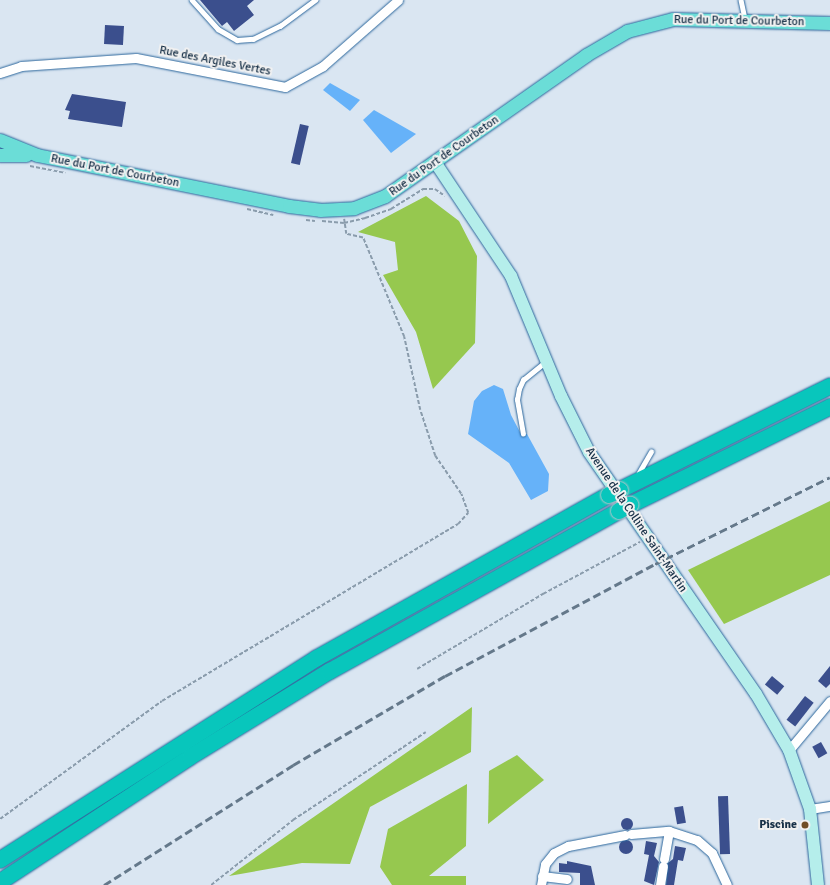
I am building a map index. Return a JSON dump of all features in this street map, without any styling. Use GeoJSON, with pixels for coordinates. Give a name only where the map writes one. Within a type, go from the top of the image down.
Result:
{"type":"FeatureCollection","features":[{"type":"Feature","properties":{"kind":"highway"},"geometry":{"type":"LineString","coordinates":[[0,860],[317,658],[621,489],[830,386]]}},
{"type":"Feature","properties":{"kind":"highway"},"geometry":{"type":"LineString","coordinates":[[0,882],[190,757],[317,679],[624,508],[830,407]]}},
{"type":"Feature","properties":{"kind":"main road","name":"Rue du Port de Courbeton"},"geometry":{"type":"LineString","coordinates":[[0,140],[37,155],[289,206],[343,210],[385,196],[586,55],[627,31],[673,19],[830,23]]}},
{"type":"Feature","properties":{"kind":"main road","name":"Rue du Port de Courbeton"},"geometry":{"type":"LineString","coordinates":[[0,155],[37,155]]}},
{"type":"Feature","properties":{"kind":"street","name":"Rue des Argiles Vertes"},"geometry":{"type":"LineString","coordinates":[[0,73],[22,66],[136,58],[285,87],[323,66],[398,0]]}},
{"type":"Feature","properties":{"kind":"street","name":"Avenue de la Colline Saint-Martin"},"geometry":{"type":"LineString","coordinates":[[435,162],[508,270],[546,361],[589,452],[646,539],[756,694],[789,750],[810,809],[818,884]]}},
{"type":"Feature","properties":{"kind":"street"},"geometry":{"type":"LineString","coordinates":[[789,750],[830,701]]}},
{"type":"Feature","properties":{"kind":"street"},"geometry":{"type":"LineString","coordinates":[[810,809],[830,806]]}},
{"type":"Feature","properties":{"kind":"street"},"geometry":{"type":"LineString","coordinates":[[660,885],[669,831]]}},
{"type":"Feature","properties":{"kind":"street"},"geometry":{"type":"LineString","coordinates":[[567,879],[541,880],[545,864],[554,853],[568,846],[628,834],[669,831],[697,840],[712,853],[727,885]]}},
{"type":"Feature","properties":{"kind":"lane"},"geometry":{"type":"LineString","coordinates":[[192,0],[218,29],[236,40],[253,39],[280,26],[315,0]]}},
{"type":"Feature","properties":{"kind":"lane"},"geometry":{"type":"LineString","coordinates":[[741,0],[745,20]]}},
{"type":"Feature","properties":{"kind":"lane"},"geometry":{"type":"LineString","coordinates":[[523,434],[517,400],[519,388],[523,380],[546,361]]}},
{"type":"Feature","properties":{"kind":"lane"},"geometry":{"type":"LineString","coordinates":[[621,489],[651,452]]}},
{"type":"Feature","properties":{"kind":"path"},"geometry":{"type":"LineString","coordinates":[[0,819],[162,701],[458,524],[468,513],[461,494],[435,456],[420,410],[404,337],[363,238],[346,234],[343,210]]}},
{"type":"Feature","properties":{"kind":"path"},"geometry":{"type":"LineString","coordinates":[[417,669],[543,594],[646,539]]}},
{"type":"Feature","properties":{"kind":"path"},"geometry":{"type":"LineString","coordinates":[[211,885],[293,820],[426,732]]}},
{"type":"Feature","properties":{"kind":"green space"},"geometry":{"type":"Polygon","coordinates":[[[426,196],[459,221],[477,256],[475,343],[433,389],[416,332],[383,275],[398,270],[395,242],[358,232],[426,196]]]}},
{"type":"Feature","properties":{"kind":"green space"},"geometry":{"type":"Polygon","coordinates":[[[830,501],[830,575],[724,624],[688,570],[830,501]]]}},
{"type":"Feature","properties":{"kind":"green space"},"geometry":{"type":"Polygon","coordinates":[[[472,707],[471,752],[370,807],[350,864],[302,863],[229,876],[472,707]]]}},
{"type":"Feature","properties":{"kind":"green space"},"geometry":{"type":"Polygon","coordinates":[[[517,755],[544,780],[488,824],[489,771],[517,755]]]}},
{"type":"Feature","properties":{"kind":"green space"},"geometry":{"type":"Polygon","coordinates":[[[467,784],[466,846],[429,876],[466,876],[466,885],[392,885],[380,867],[388,829],[467,784]]]}},
{"type":"Feature","properties":{"kind":"water"},"geometry":{"type":"Polygon","coordinates":[[[330,83],[360,100],[350,111],[323,90],[330,83]]]}},
{"type":"Feature","properties":{"kind":"water"},"geometry":{"type":"Polygon","coordinates":[[[374,110],[416,134],[391,153],[363,120],[374,110]]]}},
{"type":"Feature","properties":{"kind":"water"},"geometry":{"type":"Polygon","coordinates":[[[494,385],[503,389],[511,415],[521,434],[527,434],[549,474],[548,491],[531,500],[509,463],[468,434],[474,401],[482,391],[494,385]]]}},
{"type":"Feature","properties":{"kind":"building"},"geometry":{"type":"Polygon","coordinates":[[[200,0],[254,0],[247,6],[254,15],[234,31],[227,22],[222,26],[200,0]]]}},
{"type":"Feature","properties":{"kind":"building"},"geometry":{"type":"Polygon","coordinates":[[[105,25],[124,26],[123,45],[104,44],[105,25]]]}},
{"type":"Feature","properties":{"kind":"building"},"geometry":{"type":"Polygon","coordinates":[[[72,94],[126,102],[122,127],[68,119],[70,111],[65,110],[72,94]]]}},
{"type":"Feature","properties":{"kind":"building"},"geometry":{"type":"Polygon","coordinates":[[[300,124],[309,126],[300,165],[291,163],[300,124]]]}},
{"type":"Feature","properties":{"kind":"building"},"geometry":{"type":"Polygon","coordinates":[[[830,666],[830,684],[826,688],[818,681],[830,666]]]}},
{"type":"Feature","properties":{"kind":"building"},"geometry":{"type":"Polygon","coordinates":[[[772,676],[784,686],[777,695],[765,684],[772,676]]]}},
{"type":"Feature","properties":{"kind":"building"},"geometry":{"type":"Polygon","coordinates":[[[805,696],[814,703],[795,726],[787,720],[805,696]]]}},
{"type":"Feature","properties":{"kind":"building"},"geometry":{"type":"Polygon","coordinates":[[[821,742],[827,753],[819,758],[812,747],[821,742]]]}},
{"type":"Feature","properties":{"kind":"building"},"geometry":{"type":"Polygon","coordinates":[[[718,796],[728,796],[730,854],[720,854],[718,796]]]}},
{"type":"Feature","properties":{"kind":"building"},"geometry":{"type":"Polygon","coordinates":[[[683,806],[686,823],[677,824],[674,808],[683,806]]]}},
{"type":"Feature","properties":{"kind":"building"},"geometry":{"type":"Polygon","coordinates":[[[625,818],[629,818],[633,824],[629,830],[625,830],[621,826],[621,822],[625,818]]]}},
{"type":"Feature","properties":{"kind":"building"},"geometry":{"type":"Polygon","coordinates":[[[626,840],[631,842],[633,847],[631,852],[626,854],[621,852],[619,847],[621,842],[626,840]]]}},
{"type":"Feature","properties":{"kind":"building"},"geometry":{"type":"Polygon","coordinates":[[[646,841],[657,843],[654,856],[659,862],[654,885],[644,881],[649,855],[644,854],[646,841]]]}},
{"type":"Feature","properties":{"kind":"building"},"geometry":{"type":"Polygon","coordinates":[[[675,846],[686,848],[683,861],[678,860],[674,885],[666,885],[668,863],[673,859],[675,846]]]}},
{"type":"Feature","properties":{"kind":"building"},"geometry":{"type":"Polygon","coordinates":[[[567,861],[591,866],[595,885],[580,885],[580,873],[559,872],[559,863],[567,864],[567,861]]]}},
{"type":"Feature","properties":{"kind":"railway"},"geometry":{"type":"LineString","coordinates":[[104,885],[293,765],[445,676],[655,564],[830,477]]}},
{"type":"Feature","properties":{"kind":"place","name":"Piscine"},"geometry":{"type":"Point","coordinates":[805,825]}}]}
